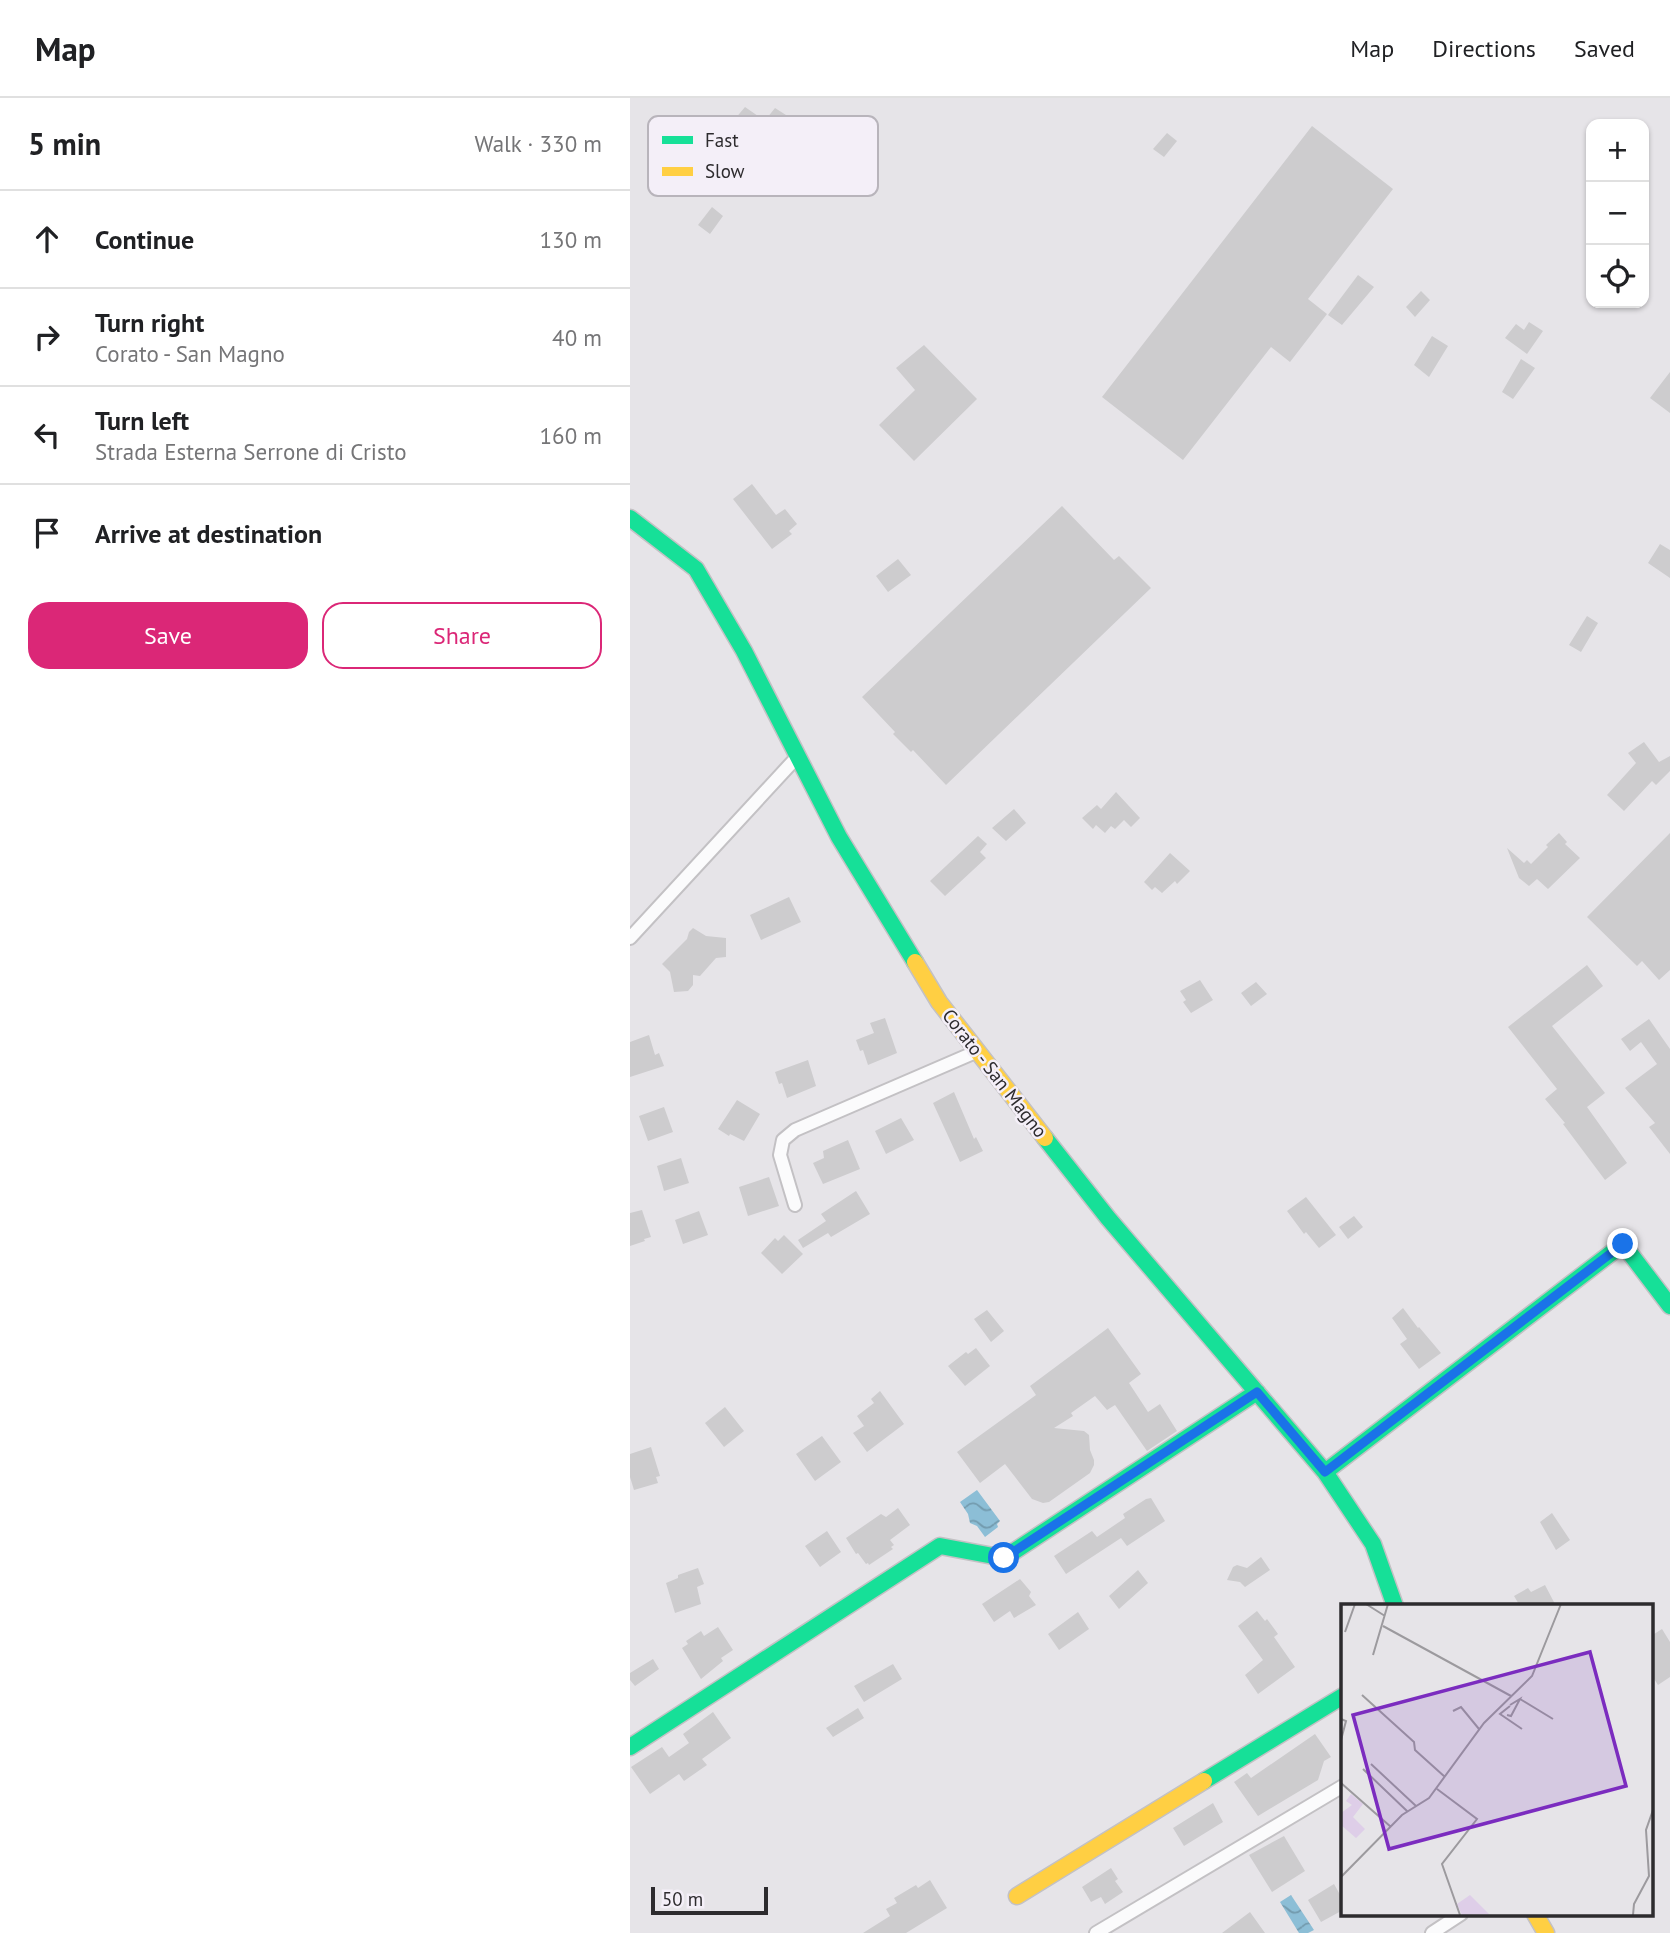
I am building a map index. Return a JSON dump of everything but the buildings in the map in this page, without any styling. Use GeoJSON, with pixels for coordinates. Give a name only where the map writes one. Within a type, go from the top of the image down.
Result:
{"type":"FeatureCollection","features":[{"type":"Feature","properties":{"kind":"street","name":"Corato - San Magno"},"geometry":{"type":"LineString","coordinates":[[630,518],[696,569],[744,651],[839,837],[939,1002],[1108,1218],[1325,1472],[1373,1545],[1394,1604]]}},
{"type":"Feature","properties":{"kind":"street"},"geometry":{"type":"LineString","coordinates":[[630,938],[798,757]]}},
{"type":"Feature","properties":{"kind":"street"},"geometry":{"type":"LineString","coordinates":[[795,1205],[780,1155],[782,1140],[795,1130],[978,1051]]}},
{"type":"Feature","properties":{"kind":"street"},"geometry":{"type":"LineString","coordinates":[[1325,1472],[1623,1244],[1670,1306]]}},
{"type":"Feature","properties":{"kind":"street"},"geometry":{"type":"LineString","coordinates":[[630,1747],[940,1546],[1004,1558],[1257,1392]]}},
{"type":"Feature","properties":{"kind":"street"},"geometry":{"type":"LineString","coordinates":[[1017,1896],[1341,1697]]}},
{"type":"Feature","properties":{"kind":"street"},"geometry":{"type":"LineString","coordinates":[[1096,1933],[1341,1787]]}},
{"type":"Feature","properties":{"kind":"street"},"geometry":{"type":"LineString","coordinates":[[1432,1933],[1458,1916]]}},
{"type":"Feature","properties":{"kind":"street"},"geometry":{"type":"LineString","coordinates":[[1536,1916],[1546,1933]]}},
{"type":"Feature","properties":{"kind":"water"},"geometry":{"type":"Polygon","coordinates":[[[977,1490],[1000,1521],[998,1527],[985,1537],[977,1526],[970,1523],[960,1502],[977,1490]]]}},
{"type":"Feature","properties":{"kind":"water"},"geometry":{"type":"Polygon","coordinates":[[[1291,1895],[1314,1930],[1299,1933],[1280,1902],[1291,1895]]]}},
{"type":"Feature","properties":{"kind":"traffic: fast"},"geometry":{"type":"LineString","coordinates":[[630,518],[696,569],[744,651],[839,837],[915,962]]}},
{"type":"Feature","properties":{"kind":"traffic: fast"},"geometry":{"type":"LineString","coordinates":[[1045,1138],[1108,1218],[1325,1472],[1373,1544],[1394,1604]]}},
{"type":"Feature","properties":{"kind":"traffic: fast"},"geometry":{"type":"LineString","coordinates":[[1325,1472],[1623,1244],[1670,1306]]}},
{"type":"Feature","properties":{"kind":"traffic: fast"},"geometry":{"type":"LineString","coordinates":[[630,1747],[940,1546],[1004,1558],[1257,1392]]}},
{"type":"Feature","properties":{"kind":"traffic: fast"},"geometry":{"type":"LineString","coordinates":[[1204,1781],[1341,1697]]}},
{"type":"Feature","properties":{"kind":"traffic: slow"},"geometry":{"type":"LineString","coordinates":[[915,962],[939,1002],[1045,1138]]}},
{"type":"Feature","properties":{"kind":"traffic: slow"},"geometry":{"type":"LineString","coordinates":[[1017,1896],[1204,1781]]}},
{"type":"Feature","properties":{"kind":"traffic: slow"},"geometry":{"type":"LineString","coordinates":[[1536,1916],[1546,1933]]}},
{"type":"Feature","properties":{"kind":"route"},"geometry":{"type":"LineString","coordinates":[[1004,1558],[1257,1392],[1325,1472],[1623,1244]]}}]}
